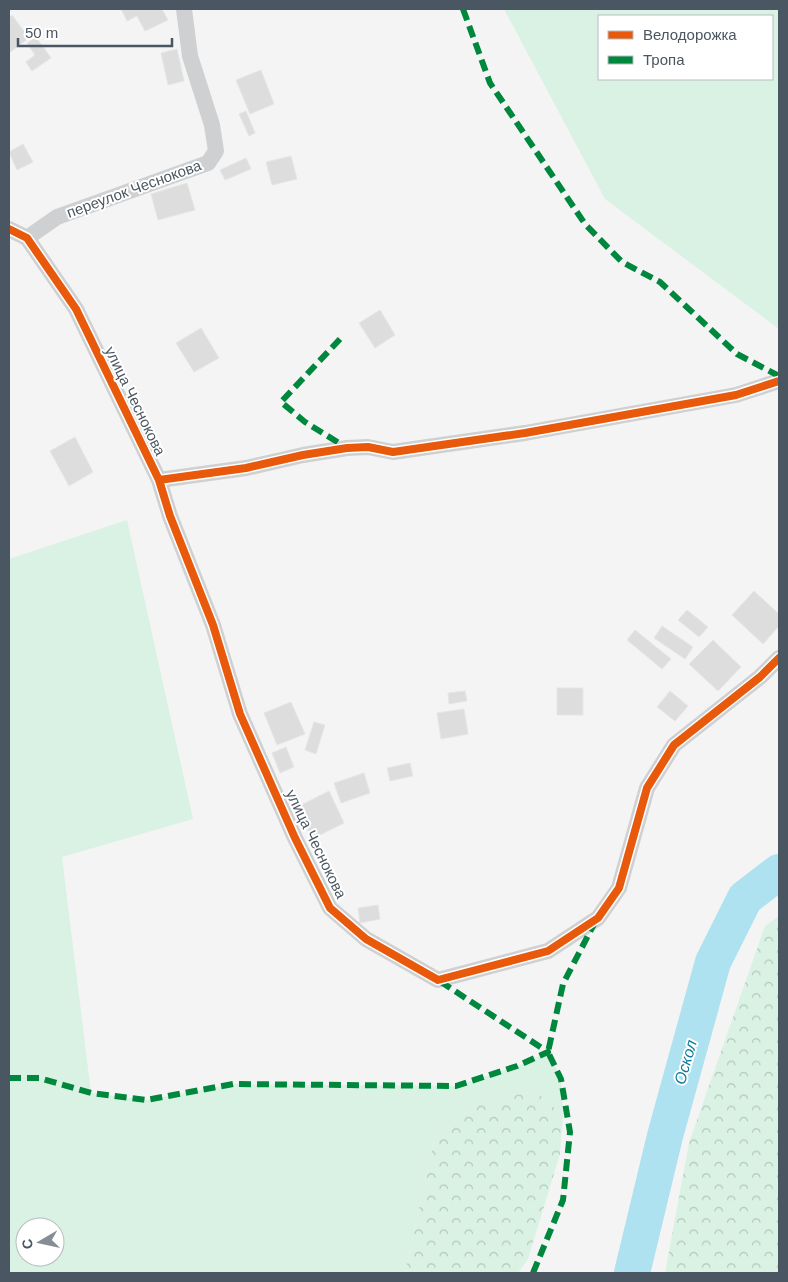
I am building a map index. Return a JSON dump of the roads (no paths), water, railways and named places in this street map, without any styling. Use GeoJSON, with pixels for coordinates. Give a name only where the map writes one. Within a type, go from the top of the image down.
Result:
{"type":"FeatureCollection","features":[{"type":"Feature","properties":{"kind":"street","name":"переулок Чеснокова"},"geometry":{"type":"LineString","coordinates":[[27,238],[56,217],[208,163],[216,151],[212,125],[190,56],[184,9]]}},
{"type":"Feature","properties":{"kind":"street","name":"улица Чеснокова"},"geometry":{"type":"LineString","coordinates":[[9,229],[27,238],[76,309],[159,480],[170,516],[212,625],[240,714],[295,838],[330,908],[366,939],[438,980],[548,951],[598,918],[619,888],[646,788],[674,745],[760,677],[779,658]]}},
{"type":"Feature","properties":{"kind":"street"},"geometry":{"type":"LineString","coordinates":[[159,480],[246,468],[303,455],[347,448],[368,447],[393,452],[524,433],[736,395],[779,381]]}},
{"type":"Feature","properties":{"kind":"waterway","name":"Оскол"},"geometry":{"type":"LineString","coordinates":[[632,1273],[665,1136],[713,962],[745,898],[779,872]]}}]}
